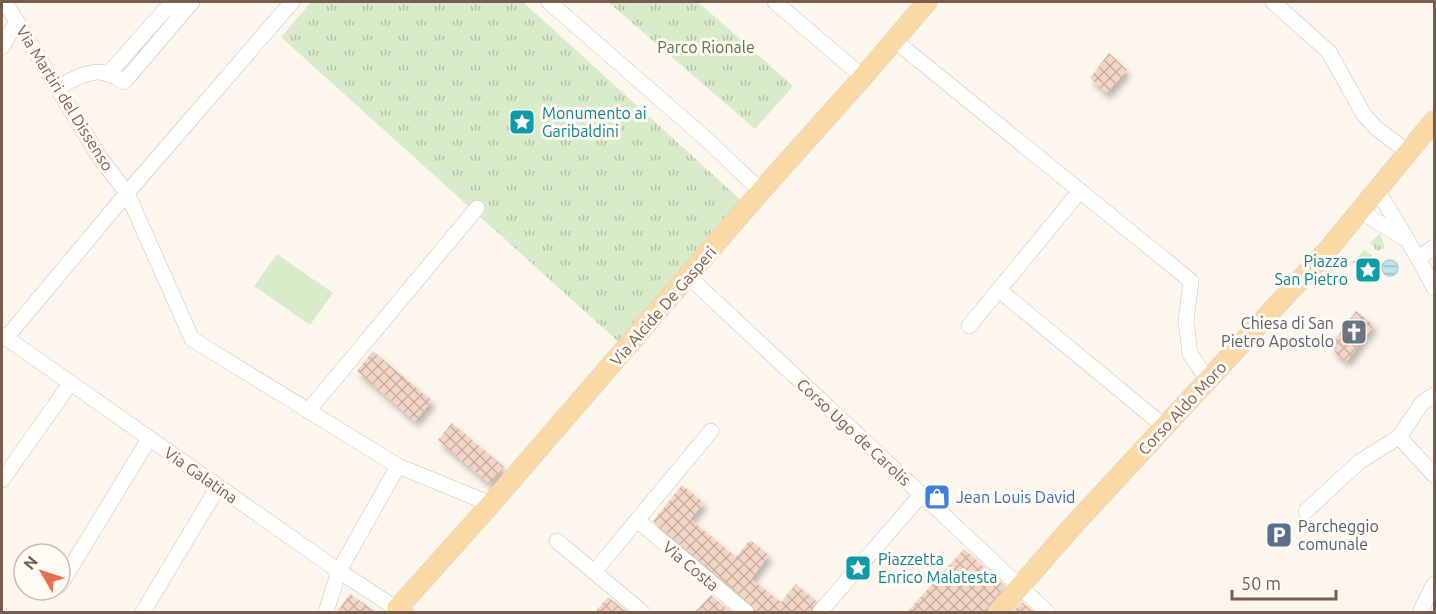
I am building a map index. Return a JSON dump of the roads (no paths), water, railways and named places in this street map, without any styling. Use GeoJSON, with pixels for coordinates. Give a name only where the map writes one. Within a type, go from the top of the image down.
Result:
{"type":"FeatureCollection","features":[{"type":"Feature","properties":{"kind":"main road","name":"Via Alcide De Gasperi"},"geometry":{"type":"LineString","coordinates":[[400,611],[761,191],[927,2]]}},
{"type":"Feature","properties":{"kind":"main road","name":"Corso Aldo Moro"},"geometry":{"type":"LineString","coordinates":[[998,612],[1326,252],[1434,122]]}},
{"type":"Feature","properties":{"kind":"street","name":"Via Martiri del Dissenso"},"geometry":{"type":"LineString","coordinates":[[5,2],[100,158],[127,193],[192,339],[398,466],[491,504]]}},
{"type":"Feature","properties":{"kind":"street"},"geometry":{"type":"LineString","coordinates":[[110,72],[165,10],[192,2]]}},
{"type":"Feature","properties":{"kind":"street"},"geometry":{"type":"LineString","coordinates":[[57,87],[91,71],[110,72],[124,82],[192,2]]}},
{"type":"Feature","properties":{"kind":"street"},"geometry":{"type":"LineString","coordinates":[[4,337],[292,2]]}},
{"type":"Feature","properties":{"kind":"street"},"geometry":{"type":"LineString","coordinates":[[549,2],[705,138],[761,191]]}},
{"type":"Feature","properties":{"kind":"street"},"geometry":{"type":"LineString","coordinates":[[775,2],[863,77]]}},
{"type":"Feature","properties":{"kind":"street"},"geometry":{"type":"LineString","coordinates":[[1274,2],[1329,52],[1364,115],[1376,128],[1409,153]]}},
{"type":"Feature","properties":{"kind":"street"},"geometry":{"type":"LineString","coordinates":[[2,47],[17,21]]}},
{"type":"Feature","properties":{"kind":"street"},"geometry":{"type":"LineString","coordinates":[[894,40],[1191,281],[1186,321],[1190,354],[1208,380]]}},
{"type":"Feature","properties":{"kind":"street"},"geometry":{"type":"LineString","coordinates":[[969,326],[1080,191]]}},
{"type":"Feature","properties":{"kind":"street"},"geometry":{"type":"LineString","coordinates":[[1378,191],[1419,258],[1434,288]]}},
{"type":"Feature","properties":{"kind":"street"},"geometry":{"type":"LineString","coordinates":[[308,411],[477,208]]}},
{"type":"Feature","properties":{"kind":"street"},"geometry":{"type":"LineString","coordinates":[[1360,211],[1406,240]]}},
{"type":"Feature","properties":{"kind":"street"},"geometry":{"type":"LineString","coordinates":[[1419,258],[1434,247]]}},
{"type":"Feature","properties":{"kind":"street","name":"Corso Ugo de Carolis"},"geometry":{"type":"LineString","coordinates":[[688,277],[1047,612]]}},
{"type":"Feature","properties":{"kind":"street"},"geometry":{"type":"LineString","coordinates":[[999,290],[1165,427]]}},
{"type":"Feature","properties":{"kind":"street","name":"Via Galatina"},"geometry":{"type":"LineString","coordinates":[[4,337],[339,571],[400,611]]}},
{"type":"Feature","properties":{"kind":"street"},"geometry":{"type":"LineString","coordinates":[[2,480],[70,384]]}},
{"type":"Feature","properties":{"kind":"street"},"geometry":{"type":"LineString","coordinates":[[1306,511],[1359,462],[1399,437],[1422,403],[1434,395]]}},
{"type":"Feature","properties":{"kind":"street"},"geometry":{"type":"LineString","coordinates":[[594,572],[711,431]]}},
{"type":"Feature","properties":{"kind":"street"},"geometry":{"type":"LineString","coordinates":[[1399,437],[1434,475]]}},
{"type":"Feature","properties":{"kind":"street"},"geometry":{"type":"LineString","coordinates":[[72,565],[149,439]]}},
{"type":"Feature","properties":{"kind":"street"},"geometry":{"type":"LineString","coordinates":[[326,612],[339,571],[398,466]]}},
{"type":"Feature","properties":{"kind":"street"},"geometry":{"type":"LineString","coordinates":[[143,612],[218,487]]}},
{"type":"Feature","properties":{"kind":"street"},"geometry":{"type":"LineString","coordinates":[[820,612],[921,495]]}},
{"type":"Feature","properties":{"kind":"street","name":"Via Costa"},"geometry":{"type":"LineString","coordinates":[[637,520],[746,612]]}},
{"type":"Feature","properties":{"kind":"street"},"geometry":{"type":"LineString","coordinates":[[557,541],[642,612]]}},
{"type":"Feature","properties":{"kind":"street"},"geometry":{"type":"LineString","coordinates":[[1420,612],[1434,584]]}},
{"type":"Feature","properties":{"kind":"water"},"geometry":{"type":"Polygon","coordinates":[[[1390,260],[1398,268],[1390,276],[1382,268],[1390,260]]]}},
{"type":"Feature","properties":{"kind":"place","name":"Monumento ai Garibaldini"},"geometry":{"type":"Point","coordinates":[522,122]}},
{"type":"Feature","properties":{"kind":"place","name":"Piazza San Pietro"},"geometry":{"type":"Point","coordinates":[1368,270]}},
{"type":"Feature","properties":{"kind":"place","name":"Chiesa di San Pietro Apostolo"},"geometry":{"type":"Point","coordinates":[1354,332]}},
{"type":"Feature","properties":{"kind":"place","name":"Jean Louis David"},"geometry":{"type":"Point","coordinates":[937,497]}},
{"type":"Feature","properties":{"kind":"place","name":"Parcheggio comunale"},"geometry":{"type":"Point","coordinates":[1279,535]}},
{"type":"Feature","properties":{"kind":"place","name":"Piazzetta Enrico Malatesta"},"geometry":{"type":"Point","coordinates":[858,568]}},
{"type":"Feature","properties":{"kind":"park label","name":"Parco Rionale"},"geometry":{"type":"Point","coordinates":[706,47]}}]}
